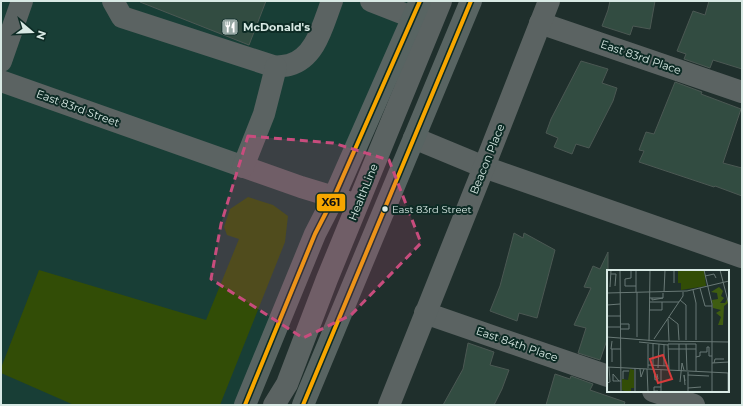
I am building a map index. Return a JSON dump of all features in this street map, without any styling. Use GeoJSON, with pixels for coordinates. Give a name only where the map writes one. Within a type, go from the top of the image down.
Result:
{"type":"FeatureCollection","features":[{"type":"Feature","properties":{"kind":"main road"},"geometry":{"type":"LineString","coordinates":[[303,405],[471,1]]}},
{"type":"Feature","properties":{"kind":"main road"},"geometry":{"type":"LineString","coordinates":[[246,405],[315,234],[334,196],[416,9]]}},
{"type":"Feature","properties":{"kind":"street"},"geometry":{"type":"LineString","coordinates":[[1,61],[22,1]]}},
{"type":"Feature","properties":{"kind":"street"},"geometry":{"type":"LineString","coordinates":[[113,1],[122,17],[276,67],[290,65],[302,59],[311,50],[318,39],[332,1]]}},
{"type":"Feature","properties":{"kind":"street"},"geometry":{"type":"LineString","coordinates":[[371,1],[416,9]]}},
{"type":"Feature","properties":{"kind":"street","name":"HealthLine"},"geometry":{"type":"LineString","coordinates":[[274,405],[285,395],[327,279],[441,1]]}},
{"type":"Feature","properties":{"kind":"street","name":"Beacon Place"},"geometry":{"type":"LineString","coordinates":[[389,405],[549,1]]}},
{"type":"Feature","properties":{"kind":"street","name":"East 83rd Place"},"geometry":{"type":"LineString","coordinates":[[540,23],[742,92]]}},
{"type":"Feature","properties":{"kind":"street"},"geometry":{"type":"LineString","coordinates":[[243,167],[264,114],[276,67]]}},
{"type":"Feature","properties":{"kind":"street","name":"East 83rd Street"},"geometry":{"type":"LineString","coordinates":[[1,81],[300,187],[334,196],[382,216]]}},
{"type":"Feature","properties":{"kind":"street"},"geometry":{"type":"LineString","coordinates":[[414,138],[484,167],[742,257]]}},
{"type":"Feature","properties":{"kind":"street","name":"East 84th Place"},"geometry":{"type":"LineString","coordinates":[[425,313],[607,376]]}},
{"type":"Feature","properties":{"kind":"street"},"geometry":{"type":"LineString","coordinates":[[656,392],[694,405]]}},
{"type":"Feature","properties":{"kind":"highlighted area"},"geometry":{"type":"Polygon","coordinates":[[[248,136],[333,143],[389,160],[421,243],[351,315],[303,338],[211,279],[221,224],[248,136]]]}},
{"type":"Feature","properties":{"kind":"shaded area"},"geometry":{"type":"Polygon","coordinates":[[[1,1],[420,1],[245,405],[1,405],[1,1]]]}},
{"type":"Feature","properties":{"kind":"green space"},"geometry":{"type":"Polygon","coordinates":[[[248,197],[273,205],[288,216],[285,242],[220,405],[74,405],[1,373],[1,368],[39,270],[206,320],[239,239],[227,235],[224,227],[230,209],[248,197]]]}},
{"type":"Feature","properties":{"kind":"building","name":"McDonald's"},"geometry":{"type":"Polygon","coordinates":[[[140,1],[266,1],[249,45],[140,1]]]}},
{"type":"Feature","properties":{"kind":"building"},"geometry":{"type":"Polygon","coordinates":[[[610,1],[655,1],[650,29],[633,26],[630,35],[602,26],[610,1]]]}},
{"type":"Feature","properties":{"kind":"building"},"geometry":{"type":"Polygon","coordinates":[[[709,1],[742,1],[742,69],[713,60],[710,68],[684,59],[686,54],[677,51],[693,11],[705,15],[709,1]]]}},
{"type":"Feature","properties":{"kind":"building"},"geometry":{"type":"Polygon","coordinates":[[[581,61],[608,69],[602,83],[617,88],[613,101],[589,148],[576,144],[572,154],[554,147],[558,138],[546,133],[551,119],[581,61]]]}},
{"type":"Feature","properties":{"kind":"building"},"geometry":{"type":"Polygon","coordinates":[[[675,82],[702,92],[701,94],[741,109],[723,163],[742,168],[742,196],[639,162],[644,151],[639,150],[646,132],[654,134],[675,82]]]}},
{"type":"Feature","properties":{"kind":"building"},"geometry":{"type":"Polygon","coordinates":[[[514,233],[523,238],[524,233],[555,250],[537,318],[519,313],[517,321],[490,311],[500,286],[514,233]]]}},
{"type":"Feature","properties":{"kind":"building"},"geometry":{"type":"Polygon","coordinates":[[[608,252],[607,340],[600,360],[578,353],[586,328],[574,325],[591,288],[584,287],[593,266],[600,269],[608,252]]]}},
{"type":"Feature","properties":{"kind":"building"},"geometry":{"type":"Polygon","coordinates":[[[468,343],[494,352],[490,365],[509,370],[494,405],[443,405],[463,369],[468,343]]]}},
{"type":"Feature","properties":{"kind":"building"},"geometry":{"type":"Polygon","coordinates":[[[555,374],[570,379],[571,376],[593,384],[590,390],[625,402],[624,405],[546,405],[555,374]]]}},
{"type":"Feature","properties":{"kind":"transit line","name":"X61"},"geometry":{"type":"LineString","coordinates":[[245,405],[315,234],[334,197],[420,1]]}},
{"type":"Feature","properties":{"kind":"transit line","name":"X61"},"geometry":{"type":"LineString","coordinates":[[303,405],[471,1]]}},
{"type":"Feature","properties":{"kind":"place","name":"McDonald's"},"geometry":{"type":"Point","coordinates":[230,27]}},
{"type":"Feature","properties":{"kind":"place","name":"East 83rd Street"},"geometry":{"type":"Point","coordinates":[385,209]}}]}
